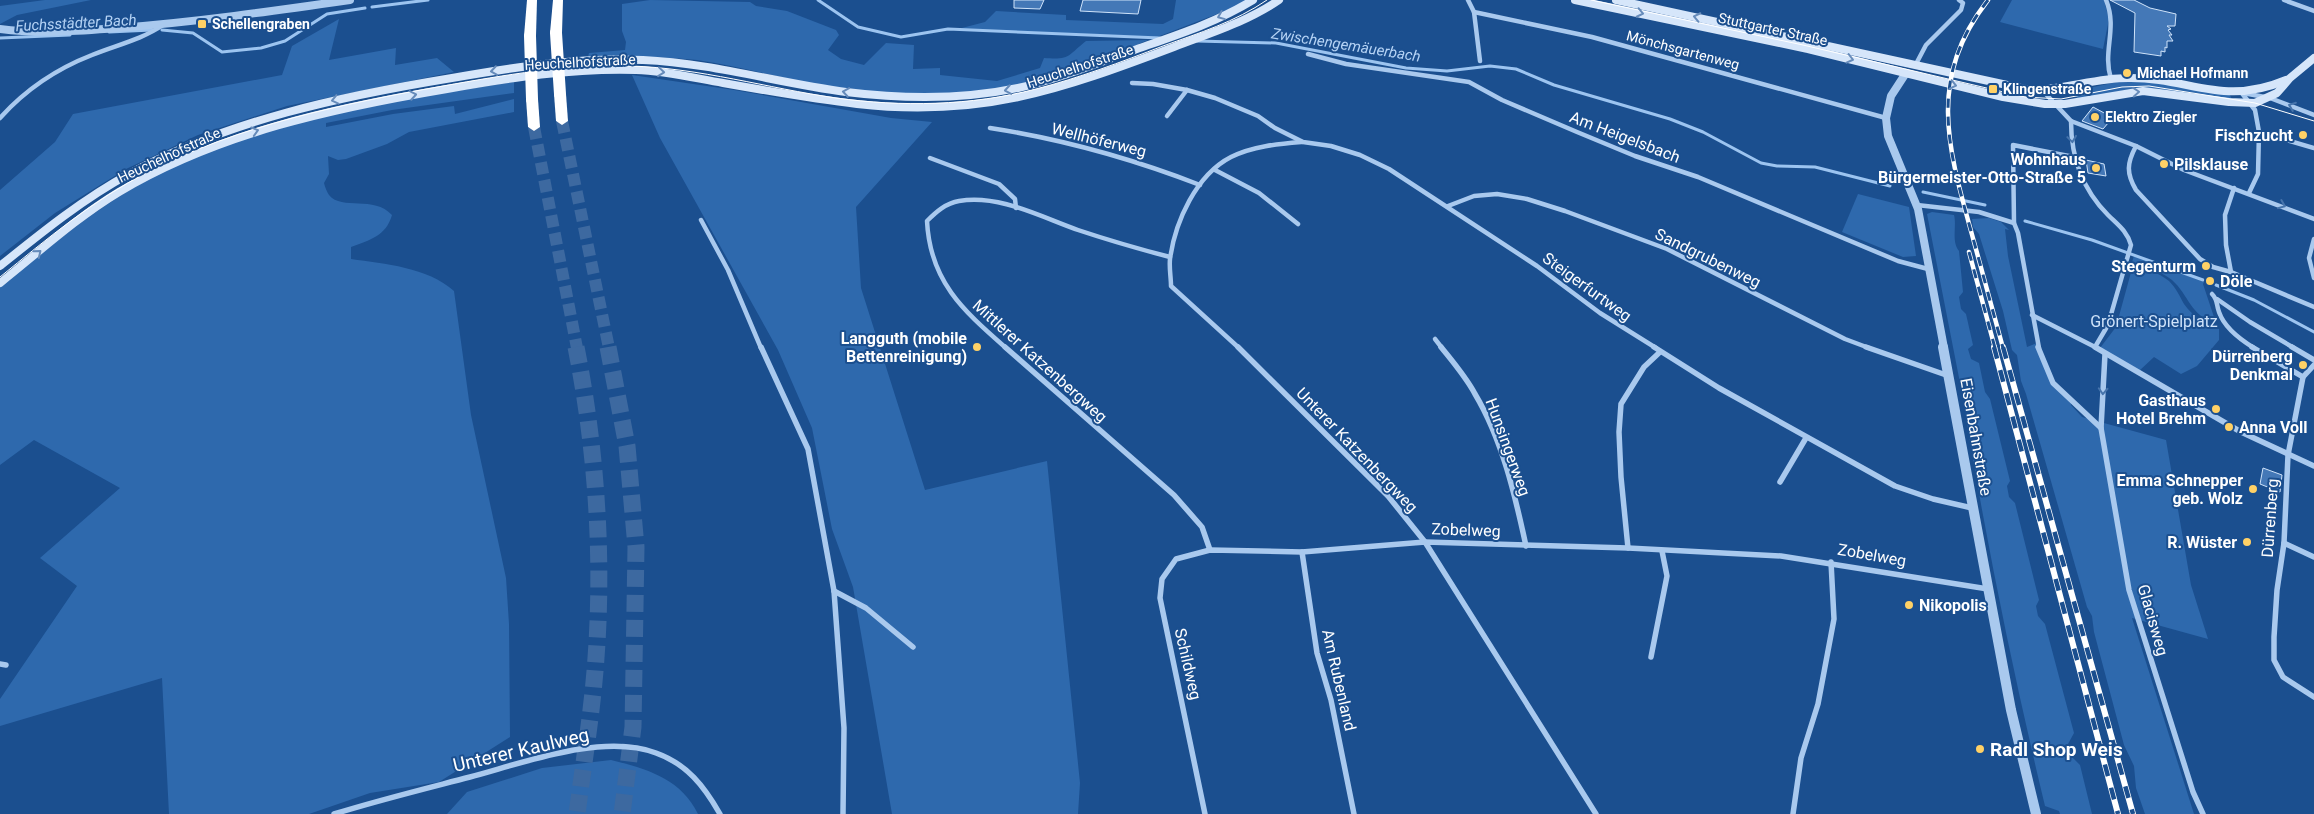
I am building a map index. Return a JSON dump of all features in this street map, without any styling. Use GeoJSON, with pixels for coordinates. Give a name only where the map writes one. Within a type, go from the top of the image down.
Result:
{"type":"FeatureCollection","features":[{"type":"Feature","properties":{"kind":"highway"},"geometry":{"type":"LineString","coordinates":[[532,0],[530,45],[534,127]]}},
{"type":"Feature","properties":{"kind":"highway"},"geometry":{"type":"LineString","coordinates":[[558,0],[556,34],[562,121]]}},
{"type":"Feature","properties":{"kind":"main road","name":"Heuchelhofstraße"},"geometry":{"type":"LineString","coordinates":[[0,266],[63,216],[116,182],[162,158],[243,124],[289,110],[364,94],[527,66],[579,61],[642,60],[730,70],[816,88],[871,95],[937,98],[986,94],[1054,79],[1154,43],[1241,8],[1253,0]]}},
{"type":"Feature","properties":{"kind":"main road","name":"Heuchelhofstraße"},"geometry":{"type":"LineString","coordinates":[[0,283],[77,221],[116,194],[149,176],[197,153],[240,136],[281,123],[358,105],[530,76],[572,72],[641,70],[685,75],[866,106],[935,109],[987,104],[1058,89],[1207,34],[1268,9],[1279,0]]}},
{"type":"Feature","properties":{"kind":"main road","name":"Stuttgarter Straße"},"geometry":{"type":"LineString","coordinates":[[1575,0],[1789,45],[2010,99],[2055,104],[2144,91],[2250,103]]}},
{"type":"Feature","properties":{"kind":"main road","name":"Stuttgarter Straße"},"geometry":{"type":"LineString","coordinates":[[1616,0],[1916,64],[2017,88],[2044,91],[2070,89],[2112,80],[2150,79],[2241,92],[2262,89],[2289,80]]}},
{"type":"Feature","properties":{"kind":"main road"},"geometry":{"type":"LineString","coordinates":[[2250,103],[2270,98],[2314,58]]}},
{"type":"Feature","properties":{"kind":"main road"},"geometry":{"type":"LineString","coordinates":[[1906,73],[1916,64]]}},
{"type":"Feature","properties":{"kind":"street"},"geometry":{"type":"LineString","coordinates":[[0,29],[53,32],[163,25],[206,21],[350,0]]}},
{"type":"Feature","properties":{"kind":"street"},"geometry":{"type":"LineString","coordinates":[[1468,0],[1474,12],[1480,61]]}},
{"type":"Feature","properties":{"kind":"street"},"geometry":{"type":"LineString","coordinates":[[1916,64],[1926,45],[1961,10],[1963,3],[1959,0]]}},
{"type":"Feature","properties":{"kind":"street"},"geometry":{"type":"LineString","coordinates":[[2106,0],[2114,20],[2107,70],[2112,80]]}},
{"type":"Feature","properties":{"kind":"street"},"geometry":{"type":"LineString","coordinates":[[2284,0],[2314,11]]}},
{"type":"Feature","properties":{"kind":"street","name":"Mönchsgartenweg"},"geometry":{"type":"LineString","coordinates":[[1474,12],[1612,42],[1886,118]]}},
{"type":"Feature","properties":{"kind":"street"},"geometry":{"type":"LineString","coordinates":[[0,118],[12,103],[31,86],[66,66],[146,37],[163,25]]}},
{"type":"Feature","properties":{"kind":"street","name":"Am Heigelsbach"},"geometry":{"type":"LineString","coordinates":[[1308,54],[1346,64],[1469,82],[1502,100],[1635,156],[1698,177],[1898,261],[1928,269]]}},
{"type":"Feature","properties":{"kind":"street","name":"Eisenbahnstraße"},"geometry":{"type":"LineString","coordinates":[[1906,73],[1891,96],[1886,118],[1888,136],[1917,205],[2011,710],[2036,814]]}},
{"type":"Feature","properties":{"kind":"street","name":"Steigerfurtweg"},"geometry":{"type":"LineString","coordinates":[[1132,83],[1153,84],[1187,90],[1215,98],[1258,116],[1275,128],[1303,142],[1331,146],[1360,155],[1389,169],[1537,266],[1600,313],[1660,352],[1806,438],[1895,486],[1933,499],[1972,508]]}},
{"type":"Feature","properties":{"kind":"street"},"geometry":{"type":"LineString","coordinates":[[1167,116],[1187,90]]}},
{"type":"Feature","properties":{"kind":"street"},"geometry":{"type":"LineString","coordinates":[[2044,91],[2071,120],[2136,146],[2184,170],[2312,218],[2314,212]]}},
{"type":"Feature","properties":{"kind":"street"},"geometry":{"type":"LineString","coordinates":[[2241,92],[2270,98],[2314,115]]}},
{"type":"Feature","properties":{"kind":"street"},"geometry":{"type":"LineString","coordinates":[[2241,92],[2254,110],[2259,131],[2258,174],[2249,193]]}},
{"type":"Feature","properties":{"kind":"street"},"geometry":{"type":"LineString","coordinates":[[2071,120],[2074,158],[2080,179],[2094,199],[2128,235],[2130,253],[2108,325],[2095,348]]}},
{"type":"Feature","properties":{"kind":"street","name":"Wellhöferweg"},"geometry":{"type":"LineString","coordinates":[[990,128],[1016,132],[1146,164],[1200,185]]}},
{"type":"Feature","properties":{"kind":"street"},"geometry":{"type":"LineString","coordinates":[[2259,131],[2314,148]]}},
{"type":"Feature","properties":{"kind":"street","name":"Unterer Katzenbergweg"},"geometry":{"type":"LineString","coordinates":[[1303,142],[1279,144],[1225,160],[1200,185],[1186,209],[1170,257],[1171,286],[1250,358],[1388,496],[1425,542],[1596,814]]}},
{"type":"Feature","properties":{"kind":"street"},"geometry":{"type":"LineString","coordinates":[[2074,158],[2013,145],[2014,223],[2018,233],[2037,344],[2045,367],[2054,383],[2101,428]]}},
{"type":"Feature","properties":{"kind":"street"},"geometry":{"type":"LineString","coordinates":[[2136,146],[2126,164],[2130,181],[2136,190],[2200,259],[2213,267],[2231,272],[2314,308]]}},
{"type":"Feature","properties":{"kind":"street"},"geometry":{"type":"LineString","coordinates":[[930,158],[1000,184],[1015,199],[1016,208]]}},
{"type":"Feature","properties":{"kind":"street"},"geometry":{"type":"LineString","coordinates":[[1215,170],[1239,180],[1271,200],[1298,224]]}},
{"type":"Feature","properties":{"kind":"street"},"geometry":{"type":"LineString","coordinates":[[2231,272],[2226,245],[2225,215],[2234,188]]}},
{"type":"Feature","properties":{"kind":"street","name":"Sandgrubenweg"},"geometry":{"type":"LineString","coordinates":[[1448,206],[1474,196],[1497,194],[1527,198],[1566,211],[1667,249],[1845,339],[1901,361],[1949,376]]}},
{"type":"Feature","properties":{"kind":"street","name":"Mittlerer Katzenbergweg"},"geometry":{"type":"LineString","coordinates":[[1170,257],[1092,234],[1016,208],[980,201],[959,201],[939,209],[927,221],[926,234],[930,248],[950,293],[965,312],[1180,501],[1202,526],[1209,539],[1210,550]]}},
{"type":"Feature","properties":{"kind":"street"},"geometry":{"type":"LineString","coordinates":[[1917,205],[1992,216],[2014,223]]}},
{"type":"Feature","properties":{"kind":"street"},"geometry":{"type":"LineString","coordinates":[[700,220],[728,270],[750,324],[808,448],[834,592],[844,728],[843,814]]}},
{"type":"Feature","properties":{"kind":"street"},"geometry":{"type":"LineString","coordinates":[[2314,239],[2309,252],[2310,270],[2314,278]]}},
{"type":"Feature","properties":{"kind":"street"},"geometry":{"type":"LineString","coordinates":[[2212,294],[2250,322],[2314,360]]}},
{"type":"Feature","properties":{"kind":"street"},"geometry":{"type":"LineString","coordinates":[[2217,299],[2216,306],[2227,326],[2238,337],[2303,377],[2314,365]]}},
{"type":"Feature","properties":{"kind":"street"},"geometry":{"type":"LineString","coordinates":[[2032,315],[2095,348],[2236,429],[2314,466]]}},
{"type":"Feature","properties":{"kind":"street","name":"Hunsingerweg"},"geometry":{"type":"LineString","coordinates":[[1435,340],[1460,370],[1479,401],[1507,474],[1520,516],[1526,546]]}},
{"type":"Feature","properties":{"kind":"street"},"geometry":{"type":"LineString","coordinates":[[1628,548],[1621,478],[1619,432],[1621,404],[1644,367],[1660,352]]}},
{"type":"Feature","properties":{"kind":"street","name":"Glacisweg"},"geometry":{"type":"LineString","coordinates":[[2105,354],[2101,428],[2129,590],[2193,792],[2203,814]]}},
{"type":"Feature","properties":{"kind":"street","name":"Dürrenberg"},"geometry":{"type":"LineString","coordinates":[[2303,377],[2288,455],[2284,543],[2277,590],[2274,660],[2283,677],[2314,697]]}},
{"type":"Feature","properties":{"kind":"street"},"geometry":{"type":"LineString","coordinates":[[1780,482],[1806,438]]}},
{"type":"Feature","properties":{"kind":"street","name":"Zobelweg"},"geometry":{"type":"LineString","coordinates":[[1210,550],[1302,552],[1425,542],[1628,548],[1782,556],[1831,562],[1988,589]]}},
{"type":"Feature","properties":{"kind":"street"},"geometry":{"type":"LineString","coordinates":[[2284,543],[2314,557]]}},
{"type":"Feature","properties":{"kind":"street","name":"Schildweg"},"geometry":{"type":"LineString","coordinates":[[1206,814],[1160,598],[1162,579],[1176,560],[1210,550]]}},
{"type":"Feature","properties":{"kind":"street"},"geometry":{"type":"LineString","coordinates":[[1650,657],[1667,576],[1662,551]]}},
{"type":"Feature","properties":{"kind":"street","name":"Am Rubenland"},"geometry":{"type":"LineString","coordinates":[[1302,552],[1317,653],[1331,700],[1354,814]]}},
{"type":"Feature","properties":{"kind":"street"},"geometry":{"type":"LineString","coordinates":[[1793,814],[1801,758],[1818,704],[1834,619],[1831,562]]}},
{"type":"Feature","properties":{"kind":"street"},"geometry":{"type":"LineString","coordinates":[[834,592],[847,596],[866,608],[913,647]]}},
{"type":"Feature","properties":{"kind":"street","name":"Unterer Kaulweg"},"geometry":{"type":"LineString","coordinates":[[334,814],[369,803],[562,753],[614,746],[653,751],[674,761],[692,774],[720,814]]}},
{"type":"Feature","properties":{"kind":"green space"},"geometry":{"type":"Polygon","coordinates":[[[45,0],[91,0],[17,15],[0,24],[0,6],[45,0]]]}},
{"type":"Feature","properties":{"kind":"green space"},"geometry":{"type":"Polygon","coordinates":[[[650,0],[750,2],[756,6],[787,11],[836,30],[839,35],[828,50],[841,59],[864,65],[886,43],[914,45],[913,69],[940,68],[940,75],[997,81],[1040,68],[1044,58],[1068,56],[1086,41],[1148,40],[1071,70],[1018,85],[964,93],[937,94],[876,92],[831,86],[697,60],[656,57],[588,57],[589,53],[625,50],[626,42],[622,31],[622,4],[650,0]]]}},
{"type":"Feature","properties":{"kind":"green space"},"geometry":{"type":"Polygon","coordinates":[[[1176,0],[1247,0],[1238,6],[1157,37],[958,29],[985,22],[996,11],[1066,15],[1066,20],[1163,24],[1173,19],[1176,0]]]}},
{"type":"Feature","properties":{"kind":"green space"},"geometry":{"type":"Polygon","coordinates":[[[2012,0],[2104,0],[2109,19],[2103,49],[2000,22],[2012,0]]]}},
{"type":"Feature","properties":{"kind":"green space"},"geometry":{"type":"Polygon","coordinates":[[[339,19],[329,60],[396,48],[395,65],[437,58],[454,72],[287,106],[198,135],[126,169],[55,213],[0,256],[0,190],[55,142],[73,114],[282,75],[292,46],[339,19]]]}},
{"type":"Feature","properties":{"kind":"green space"},"geometry":{"type":"Polygon","coordinates":[[[632,75],[734,90],[891,118],[932,122],[856,207],[861,288],[925,490],[1047,461],[1080,783],[1078,814],[892,814],[853,587],[832,529],[812,428],[778,350],[660,138],[632,75]]]}},
{"type":"Feature","properties":{"kind":"green space"},"geometry":{"type":"Polygon","coordinates":[[[2137,80],[2230,95],[2232,100],[2152,88],[2126,90],[2079,99],[2070,92],[2117,82],[2137,80]]]}},
{"type":"Feature","properties":{"kind":"green space"},"geometry":{"type":"Polygon","coordinates":[[[514,82],[514,93],[392,110],[326,123],[326,127],[393,114],[454,106],[455,114],[514,99],[514,112],[409,132],[387,144],[346,159],[338,160],[328,156],[329,174],[324,183],[329,195],[335,200],[376,206],[385,209],[392,215],[386,228],[381,233],[351,247],[351,259],[391,265],[419,272],[443,283],[454,291],[471,415],[506,578],[509,624],[510,737],[439,782],[370,793],[309,814],[169,814],[162,678],[0,726],[0,699],[77,586],[40,558],[120,488],[34,440],[0,465],[0,287],[63,236],[130,190],[174,166],[220,147],[316,118],[366,107],[514,82]]]}},
{"type":"Feature","properties":{"kind":"green space"},"geometry":{"type":"Polygon","coordinates":[[[1858,194],[1909,207],[1916,256],[1903,257],[1842,232],[1858,194]]]}},
{"type":"Feature","properties":{"kind":"green space"},"geometry":{"type":"Polygon","coordinates":[[[1932,212],[1954,215],[1955,243],[1959,251],[1963,292],[1959,297],[1961,309],[1966,314],[1973,345],[1968,349],[1971,359],[1979,363],[1985,392],[1990,399],[2010,481],[2007,486],[2009,497],[2015,503],[2039,600],[2036,606],[2038,616],[2045,624],[2074,733],[2068,744],[2072,757],[2080,765],[2092,814],[2060,814],[2059,811],[2045,806],[2011,657],[1991,557],[1964,406],[1967,402],[1962,393],[1927,214],[1932,212]]]}},
{"type":"Feature","properties":{"kind":"green space"},"geometry":{"type":"Polygon","coordinates":[[[1989,218],[2001,222],[2009,230],[2005,229],[2008,256],[2027,347],[2037,343],[2053,383],[2071,401],[2071,405],[2082,417],[2166,440],[2191,585],[2208,639],[2132,618],[2194,814],[2145,814],[2136,788],[2134,766],[2124,745],[2094,632],[2092,616],[2087,607],[2021,381],[2017,355],[2012,350],[2003,311],[1979,234],[1973,227],[1972,219],[1989,218]]]}},
{"type":"Feature","properties":{"kind":"green space"},"geometry":{"type":"Polygon","coordinates":[[[2134,256],[2204,282],[2203,284],[2216,323],[2207,320],[2195,310],[2172,280],[2158,272],[2132,262],[2134,256]]]}},
{"type":"Feature","properties":{"kind":"green space","name":"Grönert-Spielplatz"},"geometry":{"type":"Polygon","coordinates":[[[2133,265],[2165,278],[2176,289],[2184,304],[2195,316],[2219,329],[2219,340],[2197,366],[2181,374],[2154,357],[2139,371],[2100,348],[2116,327],[2133,265]]]}},
{"type":"Feature","properties":{"kind":"green space"},"geometry":{"type":"Polygon","coordinates":[[[611,760],[637,767],[672,783],[691,802],[698,814],[447,814],[467,792],[542,768],[611,760]]]}},
{"type":"Feature","properties":{"kind":"building"},"geometry":{"type":"Polygon","coordinates":[[[1014,0],[1044,0],[1040,9],[1014,8],[1014,0]]]}},
{"type":"Feature","properties":{"kind":"building"},"geometry":{"type":"Polygon","coordinates":[[[1083,0],[1141,0],[1138,14],[1080,11],[1083,0]]]}},
{"type":"Feature","properties":{"kind":"building"},"geometry":{"type":"Polygon","coordinates":[[[2110,0],[2134,0],[2150,8],[2176,14],[2175,26],[2167,26],[2171,29],[2168,30],[2172,35],[2169,35],[2173,41],[2167,41],[2167,48],[2165,47],[2165,52],[2161,51],[2161,56],[2134,52],[2135,13],[2110,0]]]}},
{"type":"Feature","properties":{"kind":"building","name":"Elektro Ziegler"},"geometry":{"type":"Polygon","coordinates":[[[2093,107],[2108,115],[2104,120],[2109,122],[2103,129],[2082,121],[2093,107]]]}},
{"type":"Feature","properties":{"kind":"building","name":"Wohnhaus Bürgermeister-Otto-Straße 5"},"geometry":{"type":"Polygon","coordinates":[[[2086,160],[2104,164],[2106,176],[2088,173],[2086,160]]]}},
{"type":"Feature","properties":{"kind":"building"},"geometry":{"type":"Polygon","coordinates":[[[2263,468],[2282,475],[2280,492],[2260,484],[2263,468]]]}},
{"type":"Feature","properties":{"kind":"waterway","name":"Fuchsstädter Bach"},"geometry":{"type":"LineString","coordinates":[[372,7],[428,0]]}},
{"type":"Feature","properties":{"kind":"waterway","name":"Zwischengemäuerbach"},"geometry":{"type":"LineString","coordinates":[[818,0],[858,27],[901,37],[948,29],[1160,38]]}},
{"type":"Feature","properties":{"kind":"waterway","name":"Fuchsstädter Bach"},"geometry":{"type":"LineString","coordinates":[[162,30],[193,33],[222,52],[261,48],[285,41],[327,14],[365,8]]}},
{"type":"Feature","properties":{"kind":"waterway","name":"Fuchsstädter Bach"},"geometry":{"type":"LineString","coordinates":[[109,32],[152,30]]}},
{"type":"Feature","properties":{"kind":"waterway","name":"Fuchsstädter Bach"},"geometry":{"type":"LineString","coordinates":[[0,38],[70,35]]}},
{"type":"Feature","properties":{"kind":"waterway","name":"Zwischengemäuerbach"},"geometry":{"type":"LineString","coordinates":[[1197,41],[1276,43],[1406,68],[1447,71],[1490,66],[1516,69],[1554,85],[1670,119],[1703,132],[1761,163],[1777,166],[1815,167],[1890,186]]}},
{"type":"Feature","properties":{"kind":"waterway","name":"Zwischengemäuerbach"},"geometry":{"type":"LineString","coordinates":[[1923,192],[1985,205]]}},
{"type":"Feature","properties":{"kind":"waterway","name":"Zwischengemäuerbach"},"geometry":{"type":"LineString","coordinates":[[2025,221],[2092,240],[2203,280]]}},
{"type":"Feature","properties":{"kind":"waterway","name":"Zwischengemäuerbach"},"geometry":{"type":"LineString","coordinates":[[2216,285],[2254,300],[2314,332]]}},
{"type":"Feature","properties":{"kind":"tunnel"},"geometry":{"type":"LineString","coordinates":[[562,121],[609,348]]}},
{"type":"Feature","properties":{"kind":"tunnel"},"geometry":{"type":"LineString","coordinates":[[534,127],[577,348]]}},
{"type":"Feature","properties":{"kind":"tunnel"},"geometry":{"type":"LineString","coordinates":[[576,347],[594,468],[599,590],[593,689],[577,814]]}},
{"type":"Feature","properties":{"kind":"tunnel"},"geometry":{"type":"LineString","coordinates":[[608,347],[627,446],[636,547],[633,727],[622,814]]}},
{"type":"Feature","properties":{"kind":"tram line"},"geometry":{"type":"LineString","coordinates":[[0,277],[53,234],[89,208],[148,172],[219,141],[255,129],[367,100],[513,74],[583,67],[630,66],[682,70],[810,94],[861,101],[911,104],[961,102],[1011,95],[1084,75],[1216,26],[1242,15],[1267,0]]}},
{"type":"Feature","properties":{"kind":"tram line"},"geometry":{"type":"LineString","coordinates":[[1591,0],[1803,45],[2025,97],[2061,99],[2122,87],[2149,86],[2255,103],[2314,121]]}},
{"type":"Feature","properties":{"kind":"railway"},"geometry":{"type":"LineString","coordinates":[[1988,0],[1969,29],[1957,56],[1950,84],[1948,112],[1950,140],[1962,200],[2003,348]]}},
{"type":"Feature","properties":{"kind":"railway"},"geometry":{"type":"LineString","coordinates":[[1969,252],[1995,348]]}},
{"type":"Feature","properties":{"kind":"railway"},"geometry":{"type":"LineString","coordinates":[[1994,347],[2118,814]]}},
{"type":"Feature","properties":{"kind":"railway"},"geometry":{"type":"LineString","coordinates":[[2003,347],[2133,814]]}},
{"type":"Feature","properties":{"kind":"place","name":"Schellengraben"},"geometry":{"type":"Point","coordinates":[202,24]}},
{"type":"Feature","properties":{"kind":"place","name":"Michael Hofmann"},"geometry":{"type":"Point","coordinates":[2127,73]}},
{"type":"Feature","properties":{"kind":"place","name":"Klingenstraße"},"geometry":{"type":"Point","coordinates":[1993,89]}},
{"type":"Feature","properties":{"kind":"place","name":"Elektro Ziegler"},"geometry":{"type":"Point","coordinates":[2095,117]}},
{"type":"Feature","properties":{"kind":"place","name":"Fischzucht"},"geometry":{"type":"Point","coordinates":[2303,135]}},
{"type":"Feature","properties":{"kind":"place","name":"Pilsklause"},"geometry":{"type":"Point","coordinates":[2164,164]}},
{"type":"Feature","properties":{"kind":"place","name":"Wohnhaus Bürgermeister-Otto-Straße 5"},"geometry":{"type":"Point","coordinates":[2096,168]}},
{"type":"Feature","properties":{"kind":"place","name":"Stegenturm"},"geometry":{"type":"Point","coordinates":[2206,266]}},
{"type":"Feature","properties":{"kind":"place","name":"Döle"},"geometry":{"type":"Point","coordinates":[2210,281]}},
{"type":"Feature","properties":{"kind":"place","name":"Langguth (mobile Bettenreinigung)"},"geometry":{"type":"Point","coordinates":[977,347]}},
{"type":"Feature","properties":{"kind":"place","name":"Dürrenberg Denkmal"},"geometry":{"type":"Point","coordinates":[2303,365]}},
{"type":"Feature","properties":{"kind":"place","name":"Gasthaus Hotel Brehm"},"geometry":{"type":"Point","coordinates":[2216,409]}},
{"type":"Feature","properties":{"kind":"place","name":"Anna Voll"},"geometry":{"type":"Point","coordinates":[2229,427]}},
{"type":"Feature","properties":{"kind":"place","name":"Emma Schnepper geb. Wolz"},"geometry":{"type":"Point","coordinates":[2253,489]}},
{"type":"Feature","properties":{"kind":"place","name":"R. Wüster"},"geometry":{"type":"Point","coordinates":[2247,542]}},
{"type":"Feature","properties":{"kind":"place","name":"Nikopolis"},"geometry":{"type":"Point","coordinates":[1909,605]}},
{"type":"Feature","properties":{"kind":"place","name":"Radl Shop Weis"},"geometry":{"type":"Point","coordinates":[1980,749]}}]}
